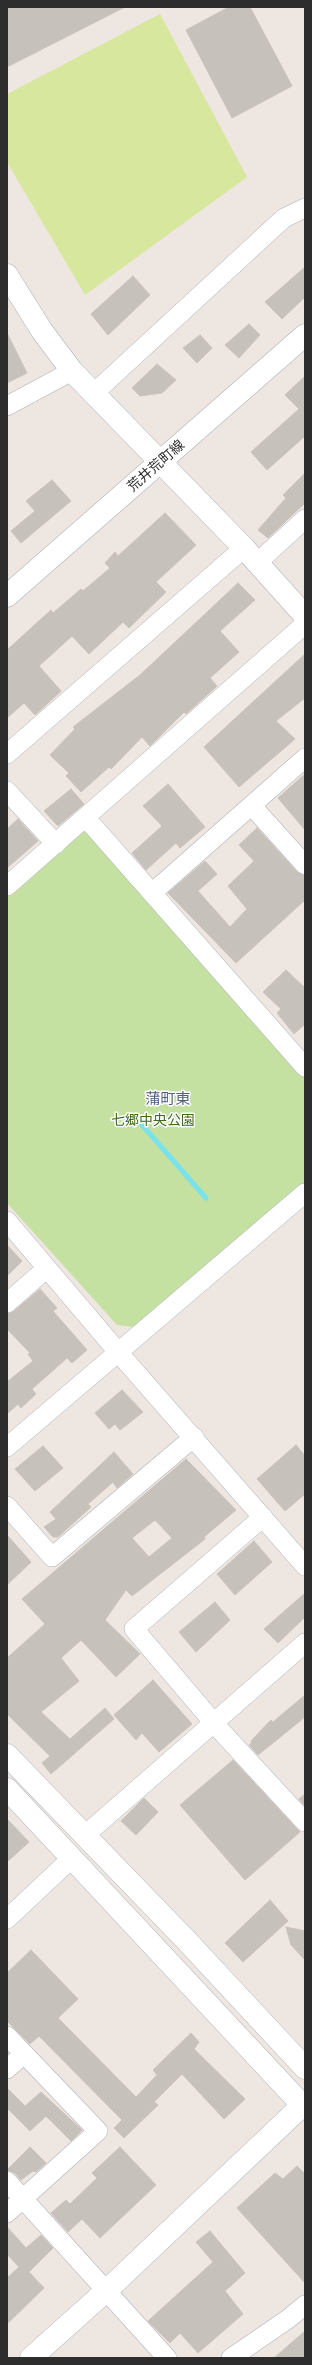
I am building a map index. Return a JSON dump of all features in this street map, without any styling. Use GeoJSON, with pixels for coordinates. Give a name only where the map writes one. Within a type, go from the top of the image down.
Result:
{"type":"FeatureCollection","features":[{"type":"Feature","properties":{"kind":"street"},"geometry":{"type":"LineString","coordinates":[[94,393],[284,218],[305,208]]}},
{"type":"Feature","properties":{"kind":"street"},"geometry":{"type":"LineString","coordinates":[[7,275],[42,331],[72,371],[251,556],[305,616]]}},
{"type":"Feature","properties":{"kind":"street","name":"荒井荒町線"},"geometry":{"type":"LineString","coordinates":[[7,596],[305,335]]}},
{"type":"Feature","properties":{"kind":"street"},"geometry":{"type":"LineString","coordinates":[[7,406],[72,371]]}},
{"type":"Feature","properties":{"kind":"street"},"geometry":{"type":"LineString","coordinates":[[7,754],[251,556],[305,519]]}},
{"type":"Feature","properties":{"kind":"street"},"geometry":{"type":"LineString","coordinates":[[7,886],[305,624]]}},
{"type":"Feature","properties":{"kind":"street"},"geometry":{"type":"LineString","coordinates":[[152,894],[305,758]]}},
{"type":"Feature","properties":{"kind":"street"},"geometry":{"type":"LineString","coordinates":[[7,791],[56,844]]}},
{"type":"Feature","properties":{"kind":"street"},"geometry":{"type":"LineString","coordinates":[[252,806],[305,865]]}},
{"type":"Feature","properties":{"kind":"street"},"geometry":{"type":"LineString","coordinates":[[86,818],[152,894],[302,1057]]}},
{"type":"Feature","properties":{"kind":"street"},"geometry":{"type":"LineString","coordinates":[[7,1447],[305,1193]]}},
{"type":"Feature","properties":{"kind":"street"},"geometry":{"type":"LineString","coordinates":[[7,1221],[118,1352],[305,1566]]}},
{"type":"Feature","properties":{"kind":"street"},"geometry":{"type":"LineString","coordinates":[[7,1303],[47,1268]]}},
{"type":"Feature","properties":{"kind":"street"},"geometry":{"type":"LineString","coordinates":[[7,1506],[52,1557],[194,1438]]}},
{"type":"Feature","properties":{"kind":"street"},"geometry":{"type":"LineString","coordinates":[[263,1517],[134,1628],[214,1723],[305,1822]]}},
{"type":"Feature","properties":{"kind":"street"},"geometry":{"type":"LineString","coordinates":[[84,1836],[305,1643]]}},
{"type":"Feature","properties":{"kind":"street"},"geometry":{"type":"LineString","coordinates":[[7,1755],[186,1940],[305,2068]]}},
{"type":"Feature","properties":{"kind":"street"},"geometry":{"type":"LineString","coordinates":[[7,1789],[304,2105],[106,2291],[31,2358]]}},
{"type":"Feature","properties":{"kind":"street"},"geometry":{"type":"LineString","coordinates":[[7,1919],[72,1858]]}},
{"type":"Feature","properties":{"kind":"street"},"geometry":{"type":"LineString","coordinates":[[7,2036],[98,2131],[7,2213]]}},
{"type":"Feature","properties":{"kind":"street"},"geometry":{"type":"LineString","coordinates":[[7,2069],[24,2054]]}},
{"type":"Feature","properties":{"kind":"street"},"geometry":{"type":"LineString","coordinates":[[7,2181],[167,2358]]}},
{"type":"Feature","properties":{"kind":"street"},"geometry":{"type":"LineString","coordinates":[[231,2358],[288,2319],[305,2305]]}},
{"type":"Feature","properties":{"kind":"green space"},"geometry":{"type":"Polygon","coordinates":[[[160,14],[247,177],[85,295],[7,162],[7,94],[160,14]]]}},
{"type":"Feature","properties":{"kind":"green space","name":"七郷中央公園"},"geometry":{"type":"Polygon","coordinates":[[[86,818],[305,1076],[305,1183],[134,1327],[117,1325],[7,1203],[7,886],[86,818]]]}},
{"type":"Feature","properties":{"kind":"building"},"geometry":{"type":"Polygon","coordinates":[[[7,7],[125,7],[7,67],[7,7]]]}},
{"type":"Feature","properties":{"kind":"building"},"geometry":{"type":"Polygon","coordinates":[[[229,7],[250,7],[292,86],[232,118],[186,30],[229,7]]]}},
{"type":"Feature","properties":{"kind":"building"},"geometry":{"type":"Polygon","coordinates":[[[305,267],[305,297],[282,319],[265,302],[305,267]]]}},
{"type":"Feature","properties":{"kind":"building"},"geometry":{"type":"Polygon","coordinates":[[[133,276],[150,295],[108,335],[91,314],[133,276]]]}},
{"type":"Feature","properties":{"kind":"building"},"geometry":{"type":"Polygon","coordinates":[[[249,324],[260,335],[239,358],[225,345],[249,324]]]}},
{"type":"Feature","properties":{"kind":"building"},"geometry":{"type":"Polygon","coordinates":[[[7,333],[27,373],[7,383],[7,333]]]}},
{"type":"Feature","properties":{"kind":"building"},"geometry":{"type":"Polygon","coordinates":[[[200,335],[212,348],[197,363],[183,348],[200,335]]]}},
{"type":"Feature","properties":{"kind":"building"},"geometry":{"type":"Polygon","coordinates":[[[157,364],[176,380],[162,393],[140,396],[132,388],[157,364]]]}},
{"type":"Feature","properties":{"kind":"building"},"geometry":{"type":"Polygon","coordinates":[[[305,376],[305,436],[267,470],[251,452],[299,409],[285,395],[305,376]]]}},
{"type":"Feature","properties":{"kind":"building"},"geometry":{"type":"Polygon","coordinates":[[[305,473],[305,503],[268,538],[258,530],[286,498],[283,495],[305,473]]]}},
{"type":"Feature","properties":{"kind":"building"},"geometry":{"type":"Polygon","coordinates":[[[52,480],[71,501],[21,543],[11,531],[35,511],[26,501],[52,480]]]}},
{"type":"Feature","properties":{"kind":"building"},"geometry":{"type":"Polygon","coordinates":[[[165,513],[196,545],[156,582],[166,592],[129,628],[123,622],[89,654],[72,636],[39,666],[61,691],[35,715],[24,703],[7,718],[7,650],[51,610],[53,613],[81,589],[83,591],[110,568],[105,563],[115,552],[118,556],[165,513]]]}},
{"type":"Feature","properties":{"kind":"building"},"geometry":{"type":"Polygon","coordinates":[[[238,583],[255,600],[220,631],[239,652],[210,678],[217,686],[186,714],[184,712],[150,746],[142,737],[111,769],[109,767],[81,792],[66,776],[69,773],[50,755],[75,729],[73,727],[140,675],[238,583]]]}},
{"type":"Feature","properties":{"kind":"building"},"geometry":{"type":"Polygon","coordinates":[[[305,654],[305,698],[276,721],[295,739],[239,787],[204,747],[305,654]]]}},
{"type":"Feature","properties":{"kind":"building"},"geometry":{"type":"Polygon","coordinates":[[[305,774],[305,830],[278,798],[305,774]]]}},
{"type":"Feature","properties":{"kind":"building"},"geometry":{"type":"Polygon","coordinates":[[[168,784],[205,827],[180,848],[176,843],[146,870],[132,853],[162,826],[143,806],[168,784]]]}},
{"type":"Feature","properties":{"kind":"building"},"geometry":{"type":"Polygon","coordinates":[[[71,789],[84,804],[58,826],[44,811],[71,789]]]}},
{"type":"Feature","properties":{"kind":"building"},"geometry":{"type":"Polygon","coordinates":[[[18,819],[38,841],[7,868],[7,829],[18,819]]]}},
{"type":"Feature","properties":{"kind":"building"},"geometry":{"type":"Polygon","coordinates":[[[257,828],[297,872],[305,876],[305,900],[236,963],[168,893],[205,861],[217,874],[198,891],[230,927],[247,909],[228,886],[254,861],[239,845],[257,828]]]}},
{"type":"Feature","properties":{"kind":"building"},"geometry":{"type":"Polygon","coordinates":[[[286,970],[305,988],[305,1024],[294,1034],[277,1013],[281,1009],[263,992],[286,970]]]}},
{"type":"Feature","properties":{"kind":"building"},"geometry":{"type":"Polygon","coordinates":[[[7,1245],[22,1261],[7,1276],[7,1245]]]}},
{"type":"Feature","properties":{"kind":"building"},"geometry":{"type":"Polygon","coordinates":[[[40,1289],[57,1308],[53,1311],[87,1350],[72,1363],[67,1358],[32,1389],[36,1394],[21,1408],[18,1404],[7,1414],[7,1382],[33,1361],[28,1354],[30,1353],[7,1329],[7,1314],[14,1311],[40,1289]]]}},
{"type":"Feature","properties":{"kind":"building"},"geometry":{"type":"Polygon","coordinates":[[[122,1390],[143,1412],[120,1430],[115,1424],[109,1429],[95,1413],[122,1390]]]}},
{"type":"Feature","properties":{"kind":"building"},"geometry":{"type":"Polygon","coordinates":[[[296,1445],[305,1456],[305,1494],[285,1511],[257,1479],[296,1445]]]}},
{"type":"Feature","properties":{"kind":"building"},"geometry":{"type":"Polygon","coordinates":[[[43,1446],[63,1468],[35,1491],[15,1469],[43,1446]]]}},
{"type":"Feature","properties":{"kind":"building"},"geometry":{"type":"Polygon","coordinates":[[[114,1452],[133,1474],[117,1488],[113,1482],[88,1504],[91,1507],[58,1537],[53,1537],[44,1527],[56,1519],[50,1512],[114,1452]]]}},
{"type":"Feature","properties":{"kind":"building"},"geometry":{"type":"Polygon","coordinates":[[[186,1459],[236,1510],[204,1537],[205,1539],[132,1596],[126,1590],[105,1620],[140,1654],[116,1677],[81,1640],[61,1658],[79,1681],[41,1712],[70,1739],[105,1708],[114,1719],[51,1774],[42,1763],[50,1756],[7,1714],[7,1658],[45,1624],[22,1599],[186,1459]],[[155,1520],[132,1538],[149,1557],[172,1538],[155,1520]]]}},
{"type":"Feature","properties":{"kind":"building"},"geometry":{"type":"Polygon","coordinates":[[[7,1535],[31,1562],[7,1585],[7,1535]]]}},
{"type":"Feature","properties":{"kind":"building"},"geometry":{"type":"Polygon","coordinates":[[[254,1541],[272,1562],[235,1595],[217,1574],[254,1541]]]}},
{"type":"Feature","properties":{"kind":"building"},"geometry":{"type":"Polygon","coordinates":[[[305,1593],[305,1617],[278,1643],[264,1629],[305,1593]]]}},
{"type":"Feature","properties":{"kind":"building"},"geometry":{"type":"Polygon","coordinates":[[[215,1602],[230,1620],[196,1652],[179,1632],[215,1602]]]}},
{"type":"Feature","properties":{"kind":"building"},"geometry":{"type":"Polygon","coordinates":[[[153,1680],[192,1724],[159,1752],[142,1733],[136,1740],[114,1715],[153,1680]]]}},
{"type":"Feature","properties":{"kind":"building"},"geometry":{"type":"Polygon","coordinates":[[[305,1695],[305,1717],[258,1755],[249,1745],[252,1743],[251,1741],[271,1720],[273,1722],[305,1695]]]}},
{"type":"Feature","properties":{"kind":"building"},"geometry":{"type":"Polygon","coordinates":[[[233,1760],[300,1832],[245,1880],[180,1805],[233,1760]]]}},
{"type":"Feature","properties":{"kind":"building"},"geometry":{"type":"Polygon","coordinates":[[[305,1794],[305,1806],[299,1799],[305,1794]]]}},
{"type":"Feature","properties":{"kind":"building"},"geometry":{"type":"Polygon","coordinates":[[[144,1798],[158,1812],[136,1835],[121,1821],[144,1798]]]}},
{"type":"Feature","properties":{"kind":"building"},"geometry":{"type":"Polygon","coordinates":[[[7,1819],[29,1842],[7,1862],[7,1819]]]}},
{"type":"Feature","properties":{"kind":"building"},"geometry":{"type":"Polygon","coordinates":[[[270,1900],[288,1921],[243,1962],[225,1943],[270,1900]]]}},
{"type":"Feature","properties":{"kind":"building"},"geometry":{"type":"Polygon","coordinates":[[[286,1927],[305,1931],[305,1960],[291,1945],[286,1927]]]}},
{"type":"Feature","properties":{"kind":"building"},"geometry":{"type":"Polygon","coordinates":[[[31,1950],[78,1999],[58,2018],[136,2097],[157,2075],[153,2070],[191,2033],[199,2042],[194,2049],[245,2099],[224,2119],[182,2074],[154,2102],[158,2105],[124,2138],[114,2128],[122,2120],[39,2036],[30,2044],[7,2021],[7,1973],[31,1950]]]}},
{"type":"Feature","properties":{"kind":"building"},"geometry":{"type":"Polygon","coordinates":[[[7,2088],[25,2106],[41,2092],[82,2130],[71,2141],[46,2116],[30,2131],[7,2108],[7,2088]]]}},
{"type":"Feature","properties":{"kind":"building"},"geometry":{"type":"Polygon","coordinates":[[[30,2147],[46,2163],[36,2172],[33,2171],[21,2180],[15,2173],[7,2170],[30,2147]]]}},
{"type":"Feature","properties":{"kind":"building"},"geometry":{"type":"Polygon","coordinates":[[[120,2147],[156,2185],[100,2238],[82,2219],[68,2232],[51,2213],[66,2200],[70,2204],[97,2178],[92,2173],[120,2147]]]}},
{"type":"Feature","properties":{"kind":"building"},"geometry":{"type":"Polygon","coordinates":[[[297,2166],[305,2174],[305,2283],[237,2208],[275,2173],[283,2179],[297,2166]]]}},
{"type":"Feature","properties":{"kind":"building"},"geometry":{"type":"Polygon","coordinates":[[[7,2227],[26,2248],[41,2235],[53,2248],[29,2272],[44,2288],[7,2324],[7,2278],[19,2267],[7,2254],[7,2227]]]}},
{"type":"Feature","properties":{"kind":"building"},"geometry":{"type":"Polygon","coordinates":[[[210,2231],[245,2273],[225,2291],[243,2314],[198,2353],[180,2333],[170,2343],[148,2321],[213,2262],[196,2242],[210,2231]]]}},
{"type":"Feature","properties":{"kind":"building"},"geometry":{"type":"Polygon","coordinates":[[[305,2331],[305,2358],[274,2358],[305,2331]]]}},
{"type":"Feature","properties":{"kind":"waterway"},"geometry":{"type":"LineString","coordinates":[[136,1118],[206,1198]]}},
{"type":"Feature","properties":{"kind":"district","name":"蒲町東"},"geometry":{"type":"Point","coordinates":[168,1099]}}]}
